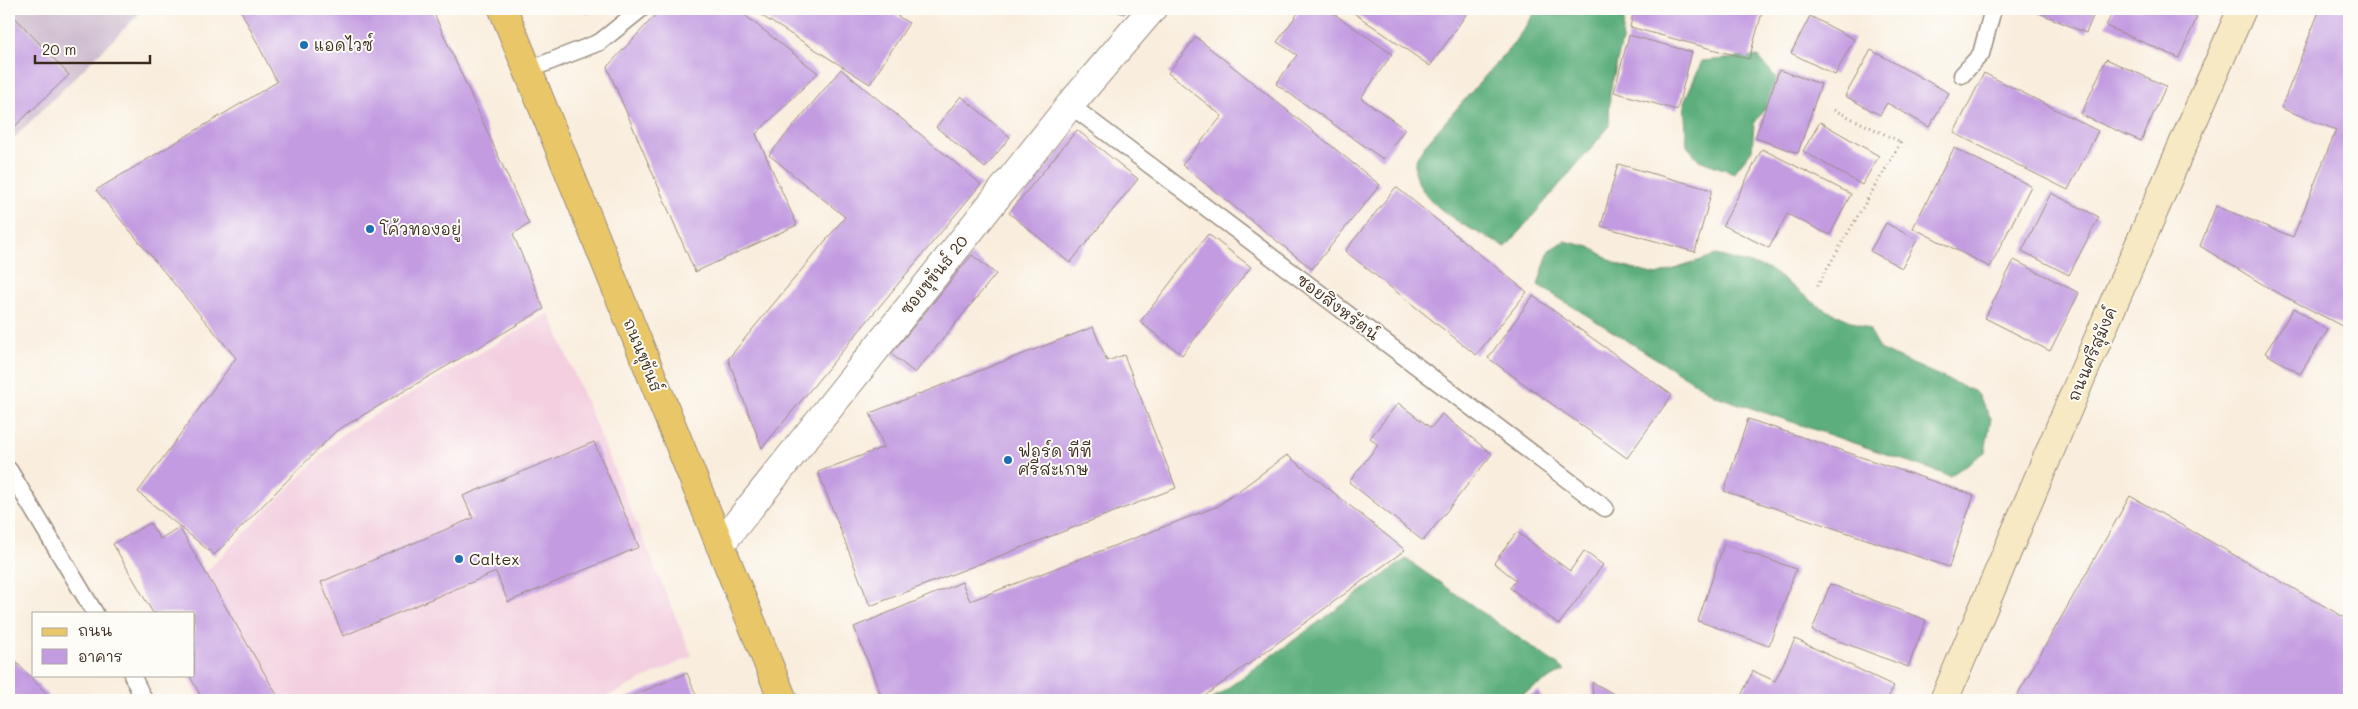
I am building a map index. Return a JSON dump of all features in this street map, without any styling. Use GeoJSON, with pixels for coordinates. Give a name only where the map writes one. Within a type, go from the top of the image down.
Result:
{"type":"FeatureCollection","features":[{"type":"Feature","properties":{"kind":"main road","name":"ถนนขุขันธ์"},"geometry":{"type":"LineString","coordinates":[[503,9],[783,700]]}},
{"type":"Feature","properties":{"kind":"street","name":"ซอยขุขันธ์ 20"},"geometry":{"type":"LineString","coordinates":[[720,545],[1070,105],[1152,9]]}},
{"type":"Feature","properties":{"kind":"street","name":"ถนนศรีสุมังค์"},"geometry":{"type":"LineString","coordinates":[[1944,700],[2085,369],[2242,9]]}},
{"type":"Feature","properties":{"kind":"lane"},"geometry":{"type":"LineString","coordinates":[[528,70],[600,42],[641,9]]}},
{"type":"Feature","properties":{"kind":"lane"},"geometry":{"type":"LineString","coordinates":[[1962,74],[1981,54],[1993,9]]}},
{"type":"Feature","properties":{"kind":"lane","name":"ซอยสิงหรัตน์"},"geometry":{"type":"LineString","coordinates":[[1070,105],[1605,508]]}},
{"type":"Feature","properties":{"kind":"lane"},"geometry":{"type":"LineString","coordinates":[[9,470],[94,612]]}},
{"type":"Feature","properties":{"kind":"lane"},"geometry":{"type":"LineString","coordinates":[[132,676],[144,700]]}},
{"type":"Feature","properties":{"kind":"path"},"geometry":{"type":"LineString","coordinates":[[1817,286],[1902,142],[1834,110]]}},
{"type":"Feature","properties":{"kind":"shaded area"},"geometry":{"type":"Polygon","coordinates":[[[9,9],[144,9],[9,143],[9,9]]]}},
{"type":"Feature","properties":{"kind":"shaded area"},"geometry":{"type":"Polygon","coordinates":[[[549,313],[692,656],[599,700],[200,700],[187,676],[195,676],[195,612],[150,612],[147,607],[209,569],[342,434],[549,313]]]}},
{"type":"Feature","properties":{"kind":"green space"},"geometry":{"type":"Polygon","coordinates":[[[1537,9],[1625,9],[1622,41],[1610,92],[1609,127],[1506,247],[1463,225],[1434,204],[1423,191],[1417,178],[1415,163],[1424,146],[1515,42],[1537,9]]]}},
{"type":"Feature","properties":{"kind":"green space"},"geometry":{"type":"Polygon","coordinates":[[[1758,56],[1781,84],[1754,124],[1752,150],[1734,173],[1699,160],[1687,146],[1684,102],[1702,61],[1758,56]]]}},
{"type":"Feature","properties":{"kind":"green space"},"geometry":{"type":"Polygon","coordinates":[[[1565,241],[1590,247],[1621,266],[1656,275],[1716,255],[1767,268],[1820,307],[1869,329],[1881,350],[1976,392],[1991,418],[1985,452],[1950,476],[1716,396],[1538,285],[1549,250],[1565,241]]]}},
{"type":"Feature","properties":{"kind":"green space"},"geometry":{"type":"Polygon","coordinates":[[[1406,559],[1565,670],[1512,700],[1211,700],[1406,559]]]}},
{"type":"Feature","properties":{"kind":"building"},"geometry":{"type":"Polygon","coordinates":[[[240,9],[432,9],[529,224],[513,234],[544,309],[336,431],[214,555],[138,492],[236,358],[96,190],[277,82],[240,9]]]}},
{"type":"Feature","properties":{"kind":"building"},"geometry":{"type":"Polygon","coordinates":[[[585,9],[600,9],[587,14],[585,9]]]}},
{"type":"Feature","properties":{"kind":"building"},"geometry":{"type":"Polygon","coordinates":[[[661,9],[737,9],[818,73],[756,134],[797,225],[695,272],[607,67],[661,9]]]}},
{"type":"Feature","properties":{"kind":"building"},"geometry":{"type":"Polygon","coordinates":[[[751,9],[886,9],[909,23],[870,84],[751,9]]]}},
{"type":"Feature","properties":{"kind":"building"},"geometry":{"type":"Polygon","coordinates":[[[1110,9],[1128,9],[1124,14],[1110,9]]]}},
{"type":"Feature","properties":{"kind":"building"},"geometry":{"type":"Polygon","coordinates":[[[1301,9],[1327,9],[1392,54],[1361,98],[1405,129],[1383,159],[1276,84],[1297,55],[1277,42],[1301,9]]]}},
{"type":"Feature","properties":{"kind":"building"},"geometry":{"type":"Polygon","coordinates":[[[1353,9],[1470,9],[1430,66],[1351,11],[1353,9]]]}},
{"type":"Feature","properties":{"kind":"building"},"geometry":{"type":"Polygon","coordinates":[[[1634,9],[1763,9],[1749,59],[1630,27],[1634,9]]]}},
{"type":"Feature","properties":{"kind":"building"},"geometry":{"type":"Polygon","coordinates":[[[2030,9],[2096,9],[2086,33],[2030,9]]]}},
{"type":"Feature","properties":{"kind":"building"},"geometry":{"type":"Polygon","coordinates":[[[2114,9],[2178,9],[2197,17],[2179,58],[2106,26],[2114,9]]]}},
{"type":"Feature","properties":{"kind":"building"},"geometry":{"type":"Polygon","coordinates":[[[2320,9],[2349,9],[2349,308],[2342,326],[2272,290],[2200,246],[2216,206],[2293,237],[2336,130],[2281,108],[2320,9]]]}},
{"type":"Feature","properties":{"kind":"building"},"geometry":{"type":"Polygon","coordinates":[[[9,11],[69,75],[9,132],[9,11]]]}},
{"type":"Feature","properties":{"kind":"building"},"geometry":{"type":"Polygon","coordinates":[[[1810,16],[1854,39],[1835,75],[1791,53],[1810,16]]]}},
{"type":"Feature","properties":{"kind":"building"},"geometry":{"type":"Polygon","coordinates":[[[1629,35],[1692,52],[1677,110],[1614,92],[1629,35]]]}},
{"type":"Feature","properties":{"kind":"building"},"geometry":{"type":"Polygon","coordinates":[[[1196,37],[1380,185],[1312,269],[1182,165],[1222,116],[1168,73],[1196,37]]]}},
{"type":"Feature","properties":{"kind":"building"},"geometry":{"type":"Polygon","coordinates":[[[1871,50],[1949,93],[1929,127],[1887,103],[1880,115],[1845,96],[1871,50]]]}},
{"type":"Feature","properties":{"kind":"building"},"geometry":{"type":"Polygon","coordinates":[[[2106,59],[2166,86],[2141,141],[2081,115],[2106,59]]]}},
{"type":"Feature","properties":{"kind":"building"},"geometry":{"type":"Polygon","coordinates":[[[841,69],[981,184],[762,448],[728,359],[845,217],[769,155],[841,69]]]}},
{"type":"Feature","properties":{"kind":"building"},"geometry":{"type":"Polygon","coordinates":[[[1779,70],[1821,84],[1798,153],[1755,138],[1779,70]]]}},
{"type":"Feature","properties":{"kind":"building"},"geometry":{"type":"Polygon","coordinates":[[[1984,73],[2098,131],[2068,190],[1954,133],[1984,73]]]}},
{"type":"Feature","properties":{"kind":"building"},"geometry":{"type":"Polygon","coordinates":[[[961,96],[1010,137],[985,168],[936,127],[961,96]]]}},
{"type":"Feature","properties":{"kind":"building"},"geometry":{"type":"Polygon","coordinates":[[[1820,122],[1879,156],[1862,185],[1803,151],[1820,122]]]}},
{"type":"Feature","properties":{"kind":"building"},"geometry":{"type":"Polygon","coordinates":[[[1077,130],[1138,179],[1070,263],[1009,213],[1077,130]]]}},
{"type":"Feature","properties":{"kind":"building"},"geometry":{"type":"Polygon","coordinates":[[[1954,148],[2031,186],[1990,267],[1913,228],[1954,148]]]}},
{"type":"Feature","properties":{"kind":"building"},"geometry":{"type":"Polygon","coordinates":[[[1762,149],[1851,194],[1830,235],[1787,214],[1769,248],[1723,225],[1762,149]]]}},
{"type":"Feature","properties":{"kind":"building"},"geometry":{"type":"Polygon","coordinates":[[[1618,164],[1712,190],[1695,252],[1601,226],[1618,164]]]}},
{"type":"Feature","properties":{"kind":"building"},"geometry":{"type":"Polygon","coordinates":[[[1396,187],[1527,292],[1476,355],[1345,251],[1396,187]]]}},
{"type":"Feature","properties":{"kind":"building"},"geometry":{"type":"Polygon","coordinates":[[[2051,193],[2099,217],[2069,275],[2022,251],[2051,193]]]}},
{"type":"Feature","properties":{"kind":"building"},"geometry":{"type":"Polygon","coordinates":[[[1886,223],[1917,240],[1902,268],[1870,251],[1886,223]]]}},
{"type":"Feature","properties":{"kind":"building"},"geometry":{"type":"Polygon","coordinates":[[[1208,234],[1251,267],[1182,355],[1140,322],[1208,234]]]}},
{"type":"Feature","properties":{"kind":"building"},"geometry":{"type":"Polygon","coordinates":[[[972,255],[996,274],[915,373],[891,354],[972,255]]]}},
{"type":"Feature","properties":{"kind":"building"},"geometry":{"type":"Polygon","coordinates":[[[2014,260],[2079,293],[2050,351],[1985,318],[2014,260]]]}},
{"type":"Feature","properties":{"kind":"building"},"geometry":{"type":"Polygon","coordinates":[[[1533,296],[1672,395],[1627,458],[1488,358],[1533,296]]]}},
{"type":"Feature","properties":{"kind":"building"},"geometry":{"type":"Polygon","coordinates":[[[2294,308],[2328,330],[2300,374],[2265,353],[2294,308]]]}},
{"type":"Feature","properties":{"kind":"building","name":"ฟอร์ด ทีที ศรีสะเกษ"},"geometry":{"type":"Polygon","coordinates":[[[1093,327],[1107,361],[1124,355],[1176,488],[870,606],[818,472],[884,447],[870,413],[1093,327]]]}},
{"type":"Feature","properties":{"kind":"building"},"geometry":{"type":"Polygon","coordinates":[[[1398,403],[1431,428],[1442,414],[1492,454],[1423,541],[1349,482],[1378,445],[1370,438],[1398,403]]]}},
{"type":"Feature","properties":{"kind":"building"},"geometry":{"type":"Polygon","coordinates":[[[1748,419],[1974,495],[1949,567],[1724,491],[1748,419]]]}},
{"type":"Feature","properties":{"kind":"building"},"geometry":{"type":"Polygon","coordinates":[[[594,442],[639,547],[508,602],[496,572],[343,636],[321,582],[473,518],[463,496],[594,442]]]}},
{"type":"Feature","properties":{"kind":"building"},"geometry":{"type":"Polygon","coordinates":[[[1287,455],[1405,550],[1199,700],[883,700],[854,627],[962,582],[970,601],[1218,506],[1287,455]]]}},
{"type":"Feature","properties":{"kind":"building"},"geometry":{"type":"Polygon","coordinates":[[[2130,496],[2349,620],[2349,700],[2015,699],[2130,496]]]}},
{"type":"Feature","properties":{"kind":"building"},"geometry":{"type":"Polygon","coordinates":[[[150,523],[160,539],[179,527],[280,700],[203,700],[190,676],[195,676],[195,612],[152,612],[113,544],[150,523]]]}},
{"type":"Feature","properties":{"kind":"building"},"geometry":{"type":"Polygon","coordinates":[[[1517,532],[1570,571],[1584,551],[1603,565],[1559,624],[1510,588],[1516,580],[1494,563],[1517,532]]]}},
{"type":"Feature","properties":{"kind":"building"},"geometry":{"type":"Polygon","coordinates":[[[1724,544],[1796,569],[1769,646],[1698,621],[1724,544]]]}},
{"type":"Feature","properties":{"kind":"building"},"geometry":{"type":"Polygon","coordinates":[[[1830,584],[1926,620],[1908,667],[1812,631],[1830,584]]]}},
{"type":"Feature","properties":{"kind":"building"},"geometry":{"type":"Polygon","coordinates":[[[1795,639],[1894,686],[1887,700],[1739,700],[1753,671],[1775,681],[1795,639]]]}},
{"type":"Feature","properties":{"kind":"building"},"geometry":{"type":"Polygon","coordinates":[[[9,655],[49,696],[45,700],[9,700],[9,655]]]}},
{"type":"Feature","properties":{"kind":"building"},"geometry":{"type":"Polygon","coordinates":[[[687,673],[698,700],[622,700],[687,673]]]}},
{"type":"Feature","properties":{"kind":"building"},"geometry":{"type":"Polygon","coordinates":[[[1592,682],[1625,700],[1593,700],[1592,682]]]}},
{"type":"Feature","properties":{"kind":"building"},"geometry":{"type":"Polygon","coordinates":[[[1538,691],[1543,700],[1521,700],[1538,691]]]}},
{"type":"Feature","properties":{"kind":"place","name":"แอดไวซ์"},"geometry":{"type":"Point","coordinates":[304,45]}},
{"type":"Feature","properties":{"kind":"place","name":"โค้วทองอยู่"},"geometry":{"type":"Point","coordinates":[370,229]}},
{"type":"Feature","properties":{"kind":"place","name":"ฟอร์ด ทีที ศรีสะเกษ"},"geometry":{"type":"Point","coordinates":[1008,460]}},
{"type":"Feature","properties":{"kind":"place","name":"Caltex"},"geometry":{"type":"Point","coordinates":[459,559]}}]}
